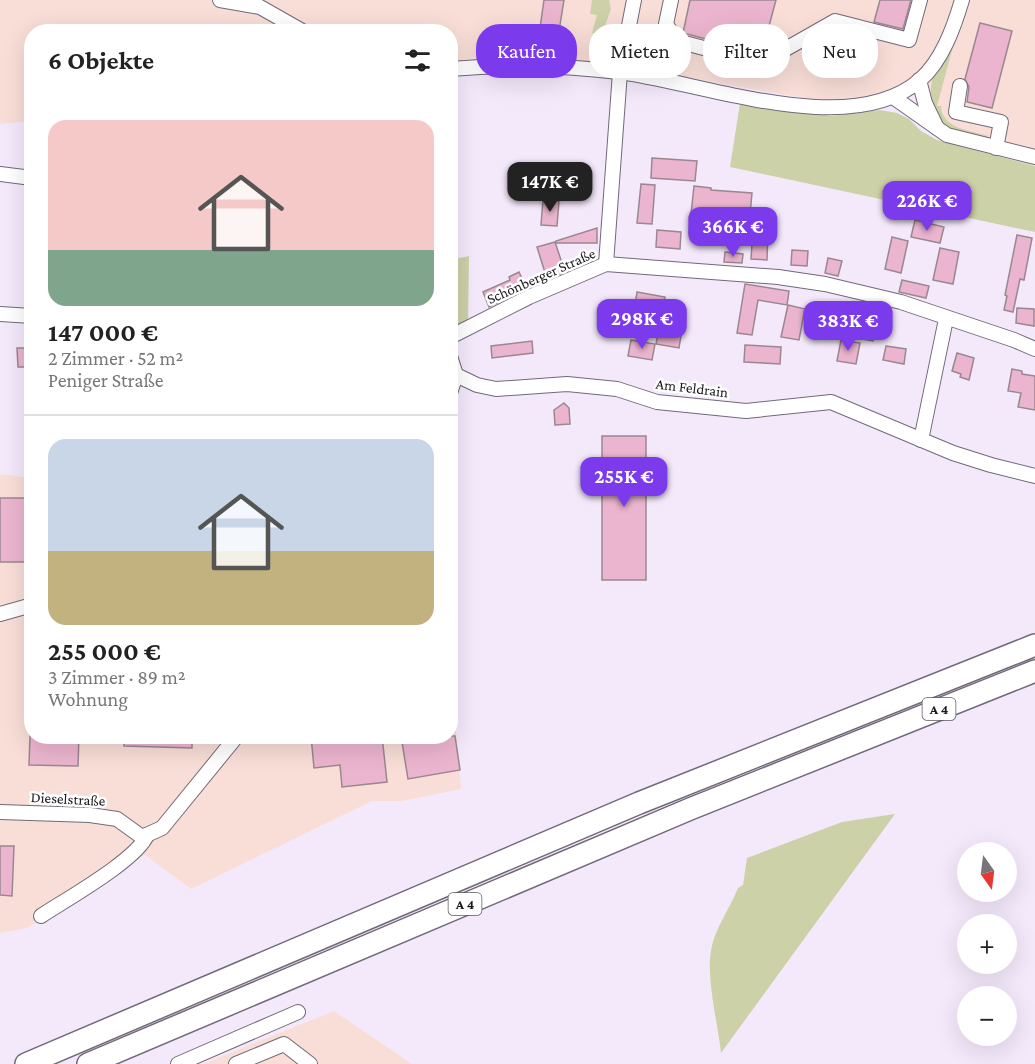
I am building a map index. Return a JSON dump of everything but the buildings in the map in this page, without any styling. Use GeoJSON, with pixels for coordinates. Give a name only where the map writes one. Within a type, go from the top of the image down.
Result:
{"type":"FeatureCollection","features":[{"type":"Feature","properties":{"kind":"highway","name":"A 4"},"geometry":{"type":"LineString","coordinates":[[26,1064],[639,803],[1035,645]]}},
{"type":"Feature","properties":{"kind":"highway","name":"A 4"},"geometry":{"type":"LineString","coordinates":[[88,1064],[690,809],[1035,671]]}},
{"type":"Feature","properties":{"kind":"street"},"geometry":{"type":"LineString","coordinates":[[220,0],[260,7],[290,24]]}},
{"type":"Feature","properties":{"kind":"street"},"geometry":{"type":"LineString","coordinates":[[629,24],[634,0]]}},
{"type":"Feature","properties":{"kind":"street"},"geometry":{"type":"LineString","coordinates":[[672,0],[666,24],[677,41],[761,63],[835,21],[909,40],[920,0]]}},
{"type":"Feature","properties":{"kind":"street"},"geometry":{"type":"LineString","coordinates":[[651,78],[808,108],[841,108],[893,97],[919,80],[939,54],[955,23],[962,0]]}},
{"type":"Feature","properties":{"kind":"street"},"geometry":{"type":"LineString","coordinates":[[458,68],[503,64],[589,70]]}},
{"type":"Feature","properties":{"kind":"street"},"geometry":{"type":"LineString","coordinates":[[606,264],[620,78]]}},
{"type":"Feature","properties":{"kind":"street"},"geometry":{"type":"LineString","coordinates":[[919,80],[925,103],[937,128]]}},
{"type":"Feature","properties":{"kind":"street"},"geometry":{"type":"LineString","coordinates":[[960,86],[956,112],[1001,122],[996,148]]}},
{"type":"Feature","properties":{"kind":"street"},"geometry":{"type":"LineString","coordinates":[[893,97],[947,135],[1035,158]]}},
{"type":"Feature","properties":{"kind":"street"},"geometry":{"type":"LineString","coordinates":[[0,174],[24,177]]}},
{"type":"Feature","properties":{"kind":"street","name":"Schönberger Straße"},"geometry":{"type":"LineString","coordinates":[[458,333],[529,297],[606,264],[778,277],[825,284],[901,302],[1035,349]]}},
{"type":"Feature","properties":{"kind":"street"},"geometry":{"type":"LineString","coordinates":[[0,314],[24,316]]}},
{"type":"Feature","properties":{"kind":"street"},"geometry":{"type":"LineString","coordinates":[[921,440],[946,319]]}},
{"type":"Feature","properties":{"kind":"street","name":"Am Feldrain"},"geometry":{"type":"LineString","coordinates":[[458,376],[477,385],[496,389],[567,384],[616,389],[657,402],[746,411],[831,402],[921,440],[991,465],[1035,476]]}},
{"type":"Feature","properties":{"kind":"street"},"geometry":{"type":"LineString","coordinates":[[0,614],[24,607]]}},
{"type":"Feature","properties":{"kind":"street"},"geometry":{"type":"LineString","coordinates":[[41,916],[114,867],[143,844],[147,835],[162,828],[230,744]]}},
{"type":"Feature","properties":{"kind":"street","name":"Dieselstraße"},"geometry":{"type":"LineString","coordinates":[[0,812],[90,815],[117,819],[142,837],[147,835]]}},
{"type":"Feature","properties":{"kind":"street"},"geometry":{"type":"LineString","coordinates":[[177,1064],[298,1012]]}},
{"type":"Feature","properties":{"kind":"street"},"geometry":{"type":"LineString","coordinates":[[236,1064],[284,1044],[310,1064]]}},
{"type":"Feature","properties":{"kind":"shaded area"},"geometry":{"type":"Polygon","coordinates":[[[0,0],[1035,0],[1035,157],[947,135],[925,87],[839,100],[810,99],[690,78],[691,24],[589,24],[589,63],[577,62],[577,24],[476,24],[476,58],[458,60],[458,24],[24,24],[24,122],[0,124],[0,0]]]}},
{"type":"Feature","properties":{"kind":"shaded area"},"geometry":{"type":"Polygon","coordinates":[[[0,474],[24,477],[24,744],[457,744],[461,789],[403,801],[372,801],[191,889],[145,855],[27,928],[0,933],[0,474]]]}},
{"type":"Feature","properties":{"kind":"shaded area"},"geometry":{"type":"Polygon","coordinates":[[[334,1011],[412,1064],[203,1064],[334,1011]]]}},
{"type":"Feature","properties":{"kind":"green space"},"geometry":{"type":"Polygon","coordinates":[[[592,0],[609,0],[611,9],[606,24],[594,24],[597,15],[590,14],[592,0]]]}},
{"type":"Feature","properties":{"kind":"green space"},"geometry":{"type":"Polygon","coordinates":[[[958,28],[937,106],[941,106],[946,120],[952,124],[988,136],[988,138],[946,126],[936,113],[932,102],[932,80],[958,28]]]}},
{"type":"Feature","properties":{"kind":"green space"},"geometry":{"type":"Polygon","coordinates":[[[721,96],[831,116],[880,110],[897,113],[937,140],[1035,166],[1035,232],[730,167],[740,103],[720,100],[721,96]]]}},
{"type":"Feature","properties":{"kind":"green space"},"geometry":{"type":"Polygon","coordinates":[[[469,256],[468,328],[458,333],[458,258],[469,256]]]}},
{"type":"Feature","properties":{"kind":"green space"},"geometry":{"type":"Polygon","coordinates":[[[895,814],[721,1053],[711,987],[711,951],[719,927],[738,888],[743,885],[747,858],[842,822],[895,814]]]}}]}
